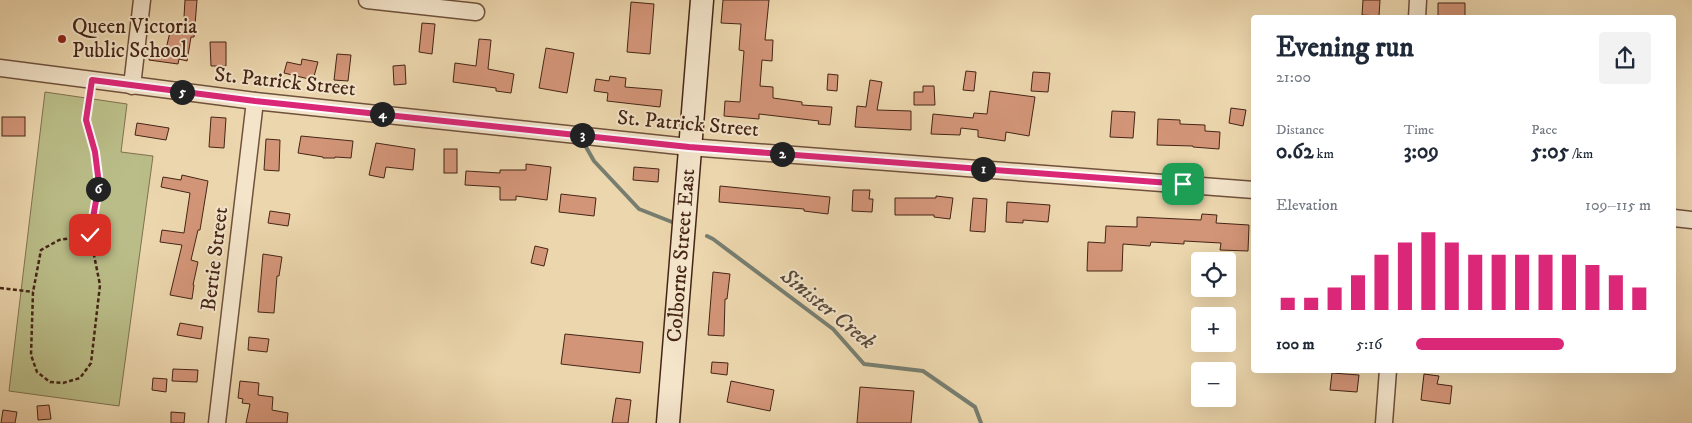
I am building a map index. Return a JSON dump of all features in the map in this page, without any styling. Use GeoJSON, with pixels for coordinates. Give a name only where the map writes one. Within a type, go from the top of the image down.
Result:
{"type":"FeatureCollection","features":[{"type":"Feature","properties":{"kind":"main road","name":"Colborne Street East"},"geometry":{"type":"LineString","coordinates":[[668,423],[702,0]]}},
{"type":"Feature","properties":{"kind":"street"},"geometry":{"type":"LineString","coordinates":[[132,86],[142,0]]}},
{"type":"Feature","properties":{"kind":"street"},"geometry":{"type":"LineString","coordinates":[[367,0],[476,12]]}},
{"type":"Feature","properties":{"kind":"street"},"geometry":{"type":"LineString","coordinates":[[1417,15],[1418,0]]}},
{"type":"Feature","properties":{"kind":"street","name":"St. Patrick Street"},"geometry":{"type":"LineString","coordinates":[[0,68],[255,101],[689,147],[1251,190]]}},
{"type":"Feature","properties":{"kind":"street","name":"Bertie Street"},"geometry":{"type":"LineString","coordinates":[[217,423],[255,101]]}},
{"type":"Feature","properties":{"kind":"street"},"geometry":{"type":"LineString","coordinates":[[1676,218],[1692,220]]}},
{"type":"Feature","properties":{"kind":"street"},"geometry":{"type":"LineString","coordinates":[[1384,423],[1388,373]]}},
{"type":"Feature","properties":{"kind":"path"},"geometry":{"type":"LineString","coordinates":[[90,235],[59,240],[41,250],[33,292],[31,355],[37,372],[50,382],[62,384],[80,378],[91,363],[100,285],[90,235],[99,184],[95,152],[86,120],[92,80]]}},
{"type":"Feature","properties":{"kind":"path"},"geometry":{"type":"LineString","coordinates":[[0,288],[33,292]]}},
{"type":"Feature","properties":{"kind":"green space"},"geometry":{"type":"Polygon","coordinates":[[[45,92],[127,104],[121,152],[153,156],[119,406],[9,391],[45,92]]]}},
{"type":"Feature","properties":{"kind":"building"},"geometry":{"type":"Polygon","coordinates":[[[185,0],[197,0],[194,37],[191,37],[187,61],[179,59],[178,64],[149,60],[152,46],[166,49],[170,32],[183,34],[185,0]]]}},
{"type":"Feature","properties":{"kind":"building"},"geometry":{"type":"Polygon","coordinates":[[[723,0],[769,0],[765,40],[773,40],[772,61],[762,60],[760,86],[773,87],[773,98],[802,102],[802,105],[832,107],[830,125],[818,124],[819,121],[759,114],[759,119],[724,116],[725,101],[740,102],[744,51],[739,50],[741,24],[721,23],[723,0]]]}},
{"type":"Feature","properties":{"kind":"building"},"geometry":{"type":"Polygon","coordinates":[[[1363,0],[1380,0],[1379,15],[1362,15],[1363,0]]]}},
{"type":"Feature","properties":{"kind":"building"},"geometry":{"type":"Polygon","coordinates":[[[631,2],[654,4],[650,54],[627,52],[631,2]]]}},
{"type":"Feature","properties":{"kind":"building"},"geometry":{"type":"Polygon","coordinates":[[[1438,3],[1465,3],[1465,15],[1438,15],[1438,3]]]}},
{"type":"Feature","properties":{"kind":"building"},"geometry":{"type":"Polygon","coordinates":[[[422,23],[435,24],[432,54],[419,52],[422,23]]]}},
{"type":"Feature","properties":{"kind":"building"},"geometry":{"type":"Polygon","coordinates":[[[479,39],[491,40],[488,69],[514,74],[511,93],[496,91],[496,88],[453,82],[455,63],[476,66],[479,39]]]}},
{"type":"Feature","properties":{"kind":"building"},"geometry":{"type":"Polygon","coordinates":[[[210,42],[226,42],[226,66],[211,66],[210,42]]]}},
{"type":"Feature","properties":{"kind":"building"},"geometry":{"type":"Polygon","coordinates":[[[546,48],[574,53],[567,93],[539,88],[546,48]]]}},
{"type":"Feature","properties":{"kind":"building"},"geometry":{"type":"Polygon","coordinates":[[[337,54],[351,55],[348,81],[334,80],[337,54]]]}},
{"type":"Feature","properties":{"kind":"building"},"geometry":{"type":"Polygon","coordinates":[[[302,59],[318,62],[313,80],[284,73],[287,62],[301,65],[302,59]]]}},
{"type":"Feature","properties":{"kind":"building"},"geometry":{"type":"Polygon","coordinates":[[[405,65],[406,84],[394,85],[393,66],[405,65]]]}},
{"type":"Feature","properties":{"kind":"building"},"geometry":{"type":"Polygon","coordinates":[[[966,71],[976,72],[974,91],[963,90],[966,71]]]}},
{"type":"Feature","properties":{"kind":"building"},"geometry":{"type":"Polygon","coordinates":[[[1033,72],[1050,73],[1048,92],[1031,91],[1033,72]]]}},
{"type":"Feature","properties":{"kind":"building"},"geometry":{"type":"Polygon","coordinates":[[[828,74],[838,75],[837,91],[827,90],[828,74]]]}},
{"type":"Feature","properties":{"kind":"building"},"geometry":{"type":"Polygon","coordinates":[[[610,76],[626,78],[625,87],[662,90],[660,107],[607,101],[608,93],[594,91],[596,79],[609,81],[610,76]]]}},
{"type":"Feature","properties":{"kind":"building"},"geometry":{"type":"Polygon","coordinates":[[[870,80],[882,82],[877,110],[911,111],[911,130],[855,127],[857,106],[866,107],[870,80]]]}},
{"type":"Feature","properties":{"kind":"building"},"geometry":{"type":"Polygon","coordinates":[[[923,86],[934,86],[935,105],[914,105],[914,92],[923,92],[923,86]]]}},
{"type":"Feature","properties":{"kind":"building"},"geometry":{"type":"Polygon","coordinates":[[[990,91],[1035,97],[1029,136],[1006,132],[1005,141],[978,137],[978,130],[961,128],[960,135],[931,134],[933,114],[973,118],[974,113],[987,114],[990,91]]]}},
{"type":"Feature","properties":{"kind":"building"},"geometry":{"type":"Polygon","coordinates":[[[1231,108],[1246,110],[1243,126],[1229,123],[1231,108]]]}},
{"type":"Feature","properties":{"kind":"building"},"geometry":{"type":"Polygon","coordinates":[[[1112,111],[1135,112],[1133,138],[1110,137],[1112,111]]]}},
{"type":"Feature","properties":{"kind":"building"},"geometry":{"type":"Polygon","coordinates":[[[2,117],[25,117],[25,136],[2,136],[2,117]]]}},
{"type":"Feature","properties":{"kind":"building"},"geometry":{"type":"Polygon","coordinates":[[[211,117],[226,118],[224,148],[209,147],[211,117]]]}},
{"type":"Feature","properties":{"kind":"building"},"geometry":{"type":"Polygon","coordinates":[[[1158,119],[1180,120],[1180,124],[1205,125],[1205,131],[1220,132],[1219,149],[1157,145],[1158,119]]]}},
{"type":"Feature","properties":{"kind":"building"},"geometry":{"type":"Polygon","coordinates":[[[137,123],[169,128],[166,140],[135,135],[137,123]]]}},
{"type":"Feature","properties":{"kind":"building"},"geometry":{"type":"Polygon","coordinates":[[[301,136],[353,141],[351,158],[323,158],[298,153],[301,136]]]}},
{"type":"Feature","properties":{"kind":"building"},"geometry":{"type":"Polygon","coordinates":[[[266,139],[280,140],[279,171],[264,170],[266,139]]]}},
{"type":"Feature","properties":{"kind":"building"},"geometry":{"type":"Polygon","coordinates":[[[376,143],[415,149],[413,170],[386,167],[384,178],[369,175],[376,143]]]}},
{"type":"Feature","properties":{"kind":"building"},"geometry":{"type":"Polygon","coordinates":[[[444,149],[457,149],[457,173],[444,173],[444,149]]]}},
{"type":"Feature","properties":{"kind":"building"},"geometry":{"type":"Polygon","coordinates":[[[526,164],[551,167],[547,200],[516,196],[516,200],[500,200],[500,187],[465,185],[466,171],[500,173],[500,170],[526,170],[526,164]]]}},
{"type":"Feature","properties":{"kind":"building"},"geometry":{"type":"Polygon","coordinates":[[[634,167],[659,169],[658,182],[633,180],[634,167]]]}},
{"type":"Feature","properties":{"kind":"building"},"geometry":{"type":"Polygon","coordinates":[[[182,175],[208,181],[200,230],[198,230],[191,260],[198,262],[192,299],[170,295],[182,245],[160,242],[162,230],[184,233],[190,193],[161,187],[163,177],[181,180],[182,175]]]}},
{"type":"Feature","properties":{"kind":"building"},"geometry":{"type":"Polygon","coordinates":[[[720,186],[830,197],[828,214],[804,211],[804,209],[719,202],[720,186]]]}},
{"type":"Feature","properties":{"kind":"building"},"geometry":{"type":"Polygon","coordinates":[[[853,190],[870,190],[869,199],[873,199],[872,212],[852,211],[853,190]]]}},
{"type":"Feature","properties":{"kind":"building"},"geometry":{"type":"Polygon","coordinates":[[[561,194],[596,198],[594,216],[559,212],[561,194]]]}},
{"type":"Feature","properties":{"kind":"building"},"geometry":{"type":"Polygon","coordinates":[[[936,196],[953,198],[950,219],[934,217],[934,215],[895,215],[895,198],[936,198],[936,196]]]}},
{"type":"Feature","properties":{"kind":"building"},"geometry":{"type":"Polygon","coordinates":[[[973,198],[987,199],[985,232],[970,231],[973,198]]]}},
{"type":"Feature","properties":{"kind":"building"},"geometry":{"type":"Polygon","coordinates":[[[1007,202],[1050,205],[1048,222],[1023,220],[1023,223],[1006,222],[1007,202]]]}},
{"type":"Feature","properties":{"kind":"building"},"geometry":{"type":"Polygon","coordinates":[[[270,211],[290,214],[288,226],[268,223],[270,211]]]}},
{"type":"Feature","properties":{"kind":"building"},"geometry":{"type":"Polygon","coordinates":[[[1202,214],[1217,215],[1216,223],[1249,225],[1248,251],[1220,250],[1221,243],[1184,241],[1184,244],[1151,242],[1150,246],[1123,244],[1122,271],[1087,271],[1088,242],[1105,243],[1106,226],[1137,227],[1137,217],[1201,220],[1202,214]]]}},
{"type":"Feature","properties":{"kind":"building"},"geometry":{"type":"Polygon","coordinates":[[[535,246],[548,249],[544,266],[531,263],[535,246]]]}},
{"type":"Feature","properties":{"kind":"building"},"geometry":{"type":"Polygon","coordinates":[[[263,254],[282,257],[279,276],[277,276],[274,313],[258,312],[263,254]]]}},
{"type":"Feature","properties":{"kind":"building"},"geometry":{"type":"Polygon","coordinates":[[[713,272],[730,274],[727,299],[725,299],[724,336],[708,335],[713,272]]]}},
{"type":"Feature","properties":{"kind":"building"},"geometry":{"type":"Polygon","coordinates":[[[180,323],[203,327],[201,339],[177,335],[180,323]]]}},
{"type":"Feature","properties":{"kind":"building"},"geometry":{"type":"Polygon","coordinates":[[[565,334],[643,342],[640,373],[561,364],[565,334]]]}},
{"type":"Feature","properties":{"kind":"building"},"geometry":{"type":"Polygon","coordinates":[[[249,337],[269,339],[267,352],[248,350],[249,337]]]}},
{"type":"Feature","properties":{"kind":"building"},"geometry":{"type":"Polygon","coordinates":[[[712,362],[728,363],[727,375],[711,373],[712,362]]]}},
{"type":"Feature","properties":{"kind":"building"},"geometry":{"type":"Polygon","coordinates":[[[173,369],[198,370],[197,382],[172,381],[173,369]]]}},
{"type":"Feature","properties":{"kind":"building"},"geometry":{"type":"Polygon","coordinates":[[[1332,373],[1359,375],[1357,392],[1330,390],[1332,373]]]}},
{"type":"Feature","properties":{"kind":"building"},"geometry":{"type":"Polygon","coordinates":[[[1424,374],[1439,376],[1437,384],[1452,386],[1450,404],[1421,400],[1424,374]]]}},
{"type":"Feature","properties":{"kind":"building"},"geometry":{"type":"Polygon","coordinates":[[[153,378],[167,379],[166,392],[152,390],[153,378]]]}},
{"type":"Feature","properties":{"kind":"building"},"geometry":{"type":"Polygon","coordinates":[[[240,381],[259,383],[258,395],[273,397],[272,410],[288,413],[287,423],[246,423],[250,404],[242,403],[243,399],[238,398],[240,381]]]}},
{"type":"Feature","properties":{"kind":"building"},"geometry":{"type":"Polygon","coordinates":[[[731,381],[774,390],[770,411],[727,402],[731,381]]]}},
{"type":"Feature","properties":{"kind":"building"},"geometry":{"type":"Polygon","coordinates":[[[860,387],[914,391],[911,423],[857,423],[860,387]]]}},
{"type":"Feature","properties":{"kind":"building"},"geometry":{"type":"Polygon","coordinates":[[[616,398],[631,400],[628,423],[612,423],[616,398]]]}},
{"type":"Feature","properties":{"kind":"building"},"geometry":{"type":"Polygon","coordinates":[[[49,405],[51,419],[38,420],[37,406],[49,405]]]}},
{"type":"Feature","properties":{"kind":"building"},"geometry":{"type":"Polygon","coordinates":[[[3,410],[17,412],[15,423],[1,423],[3,410]]]}},
{"type":"Feature","properties":{"kind":"building"},"geometry":{"type":"Polygon","coordinates":[[[171,412],[185,413],[184,423],[171,423],[171,412]]]}},
{"type":"Feature","properties":{"kind":"waterway","name":"Sinister Creek"},"geometry":{"type":"LineString","coordinates":[[582,140],[594,161],[639,209],[677,224]]}},
{"type":"Feature","properties":{"kind":"waterway","name":"Sinister Creek"},"geometry":{"type":"LineString","coordinates":[[707,236],[833,329],[864,364],[923,371],[975,407],[981,423]]}},
{"type":"Feature","properties":{"kind":"place","name":"Queen Victoria Public School"},"geometry":{"type":"Point","coordinates":[62,39]}},
{"type":"Feature","properties":{"kind":"route"},"geometry":{"type":"LineString","coordinates":[[90,235],[99,184],[95,152],[86,120],[92,80],[255,101],[689,147],[1183,184]]}}]}
